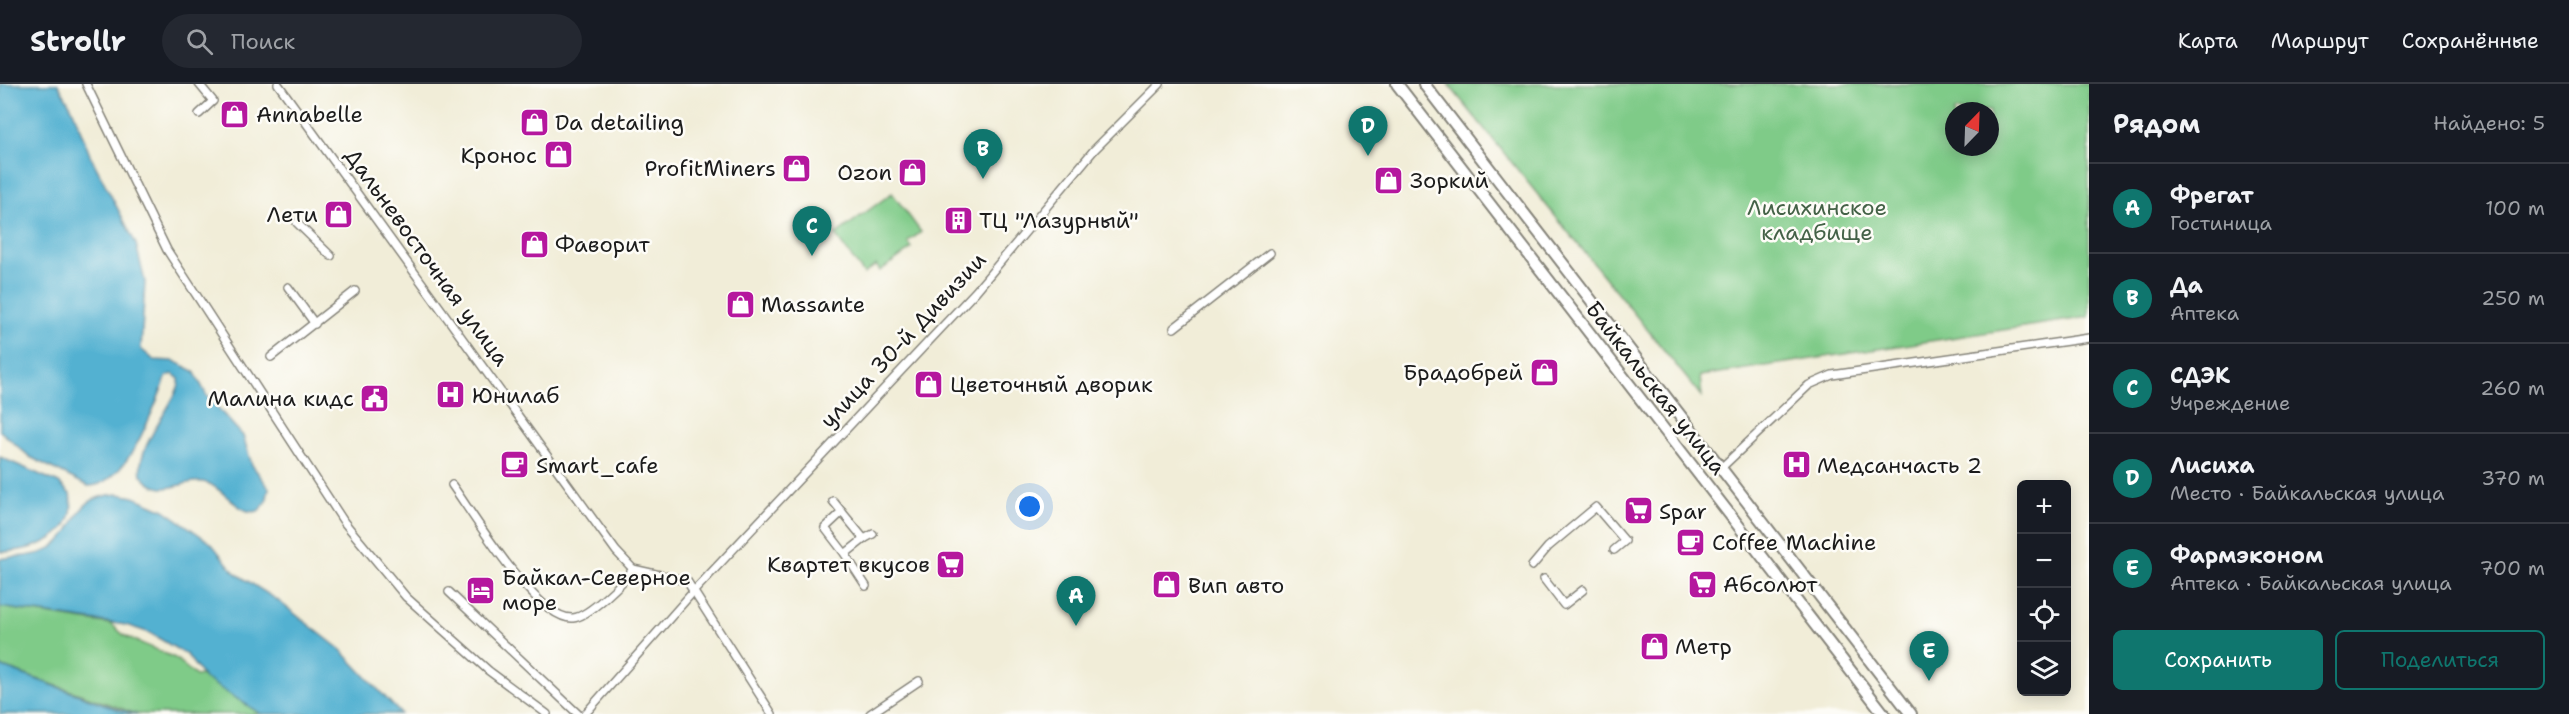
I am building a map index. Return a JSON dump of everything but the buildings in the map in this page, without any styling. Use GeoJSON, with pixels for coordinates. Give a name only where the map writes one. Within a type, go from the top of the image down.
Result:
{"type":"FeatureCollection","features":[{"type":"Feature","properties":{"kind":"main road","name":"Байкальская улица"},"geometry":{"type":"LineString","coordinates":[[1397,84],[1884,714]]}},
{"type":"Feature","properties":{"kind":"main road","name":"Байкальская улица"},"geometry":{"type":"LineString","coordinates":[[1424,84],[1911,714]]}},
{"type":"Feature","properties":{"kind":"street"},"geometry":{"type":"LineString","coordinates":[[86,84],[167,250],[344,522],[406,597],[427,617],[489,671],[547,714]]}},
{"type":"Feature","properties":{"kind":"street"},"geometry":{"type":"LineString","coordinates":[[198,114],[213,101],[199,84]]}},
{"type":"Feature","properties":{"kind":"street","name":"Дальневосточная улица"},"geometry":{"type":"LineString","coordinates":[[278,84],[616,551],[633,569]]}},
{"type":"Feature","properties":{"kind":"street","name":"улица 30-й Дивизии"},"geometry":{"type":"LineString","coordinates":[[585,714],[693,592],[976,291],[1094,150],[1160,84]]}},
{"type":"Feature","properties":{"kind":"street"},"geometry":{"type":"LineString","coordinates":[[297,223],[332,256]]}},
{"type":"Feature","properties":{"kind":"street"},"geometry":{"type":"LineString","coordinates":[[1174,328],[1270,253]]}},
{"type":"Feature","properties":{"kind":"street"},"geometry":{"type":"LineString","coordinates":[[288,287],[314,324]]}},
{"type":"Feature","properties":{"kind":"street"},"geometry":{"type":"LineString","coordinates":[[271,357],[355,291]]}},
{"type":"Feature","properties":{"kind":"street"},"geometry":{"type":"LineString","coordinates":[[1720,469],[1809,385],[1832,375],[2089,338]]}},
{"type":"Feature","properties":{"kind":"street"},"geometry":{"type":"LineString","coordinates":[[452,485],[490,542],[537,600],[561,616],[582,616],[626,579],[633,569],[687,581],[772,714]]}},
{"type":"Feature","properties":{"kind":"street"},"geometry":{"type":"LineString","coordinates":[[834,501],[864,539]]}},
{"type":"Feature","properties":{"kind":"street"},"geometry":{"type":"LineString","coordinates":[[1532,566],[1548,547],[1596,507],[1625,541],[1614,550]]}},
{"type":"Feature","properties":{"kind":"street"},"geometry":{"type":"LineString","coordinates":[[842,512],[825,528],[846,554],[866,586]]}},
{"type":"Feature","properties":{"kind":"street"},"geometry":{"type":"LineString","coordinates":[[846,554],[873,534]]}},
{"type":"Feature","properties":{"kind":"street"},"geometry":{"type":"LineString","coordinates":[[1544,579],[1564,605],[1583,590]]}},
{"type":"Feature","properties":{"kind":"street"},"geometry":{"type":"LineString","coordinates":[[449,592],[578,714]]}},
{"type":"Feature","properties":{"kind":"street"},"geometry":{"type":"LineString","coordinates":[[870,714],[919,681]]}},
{"type":"Feature","properties":{"kind":"green space","name":"Лисихинское кладбище"},"geometry":{"type":"Polygon","coordinates":[[[1448,84],[2089,84],[2089,317],[1700,376],[1702,397],[1448,84]]]}},
{"type":"Feature","properties":{"kind":"green space"},"geometry":{"type":"Polygon","coordinates":[[[892,193],[921,232],[908,242],[912,248],[880,271],[876,265],[864,274],[835,235],[892,193]]]}},
{"type":"Feature","properties":{"kind":"green space"},"geometry":{"type":"Polygon","coordinates":[[[0,607],[111,624],[125,636],[175,658],[196,676],[201,675],[261,714],[137,714],[0,666],[0,607]]]}},
{"type":"Feature","properties":{"kind":"water"},"geometry":{"type":"Polygon","coordinates":[[[0,84],[58,84],[72,108],[90,155],[136,244],[145,282],[141,349],[154,360],[174,361],[194,371],[207,396],[243,436],[252,465],[269,488],[266,503],[258,511],[245,510],[220,490],[207,483],[198,482],[165,488],[149,483],[141,475],[141,463],[145,449],[178,386],[179,379],[173,374],[167,376],[138,443],[127,460],[102,483],[88,486],[30,457],[0,431],[0,84]]]}},
{"type":"Feature","properties":{"kind":"water"},"geometry":{"type":"Polygon","coordinates":[[[0,457],[59,483],[70,494],[71,509],[68,521],[51,539],[26,549],[0,552],[0,457]]]}},
{"type":"Feature","properties":{"kind":"water"},"geometry":{"type":"Polygon","coordinates":[[[118,494],[134,497],[164,510],[211,543],[235,573],[276,599],[341,650],[401,714],[261,714],[204,678],[187,655],[150,633],[126,625],[0,607],[0,559],[33,555],[51,548],[60,541],[83,507],[102,496],[118,494]]]}},
{"type":"Feature","properties":{"kind":"water"},"geometry":{"type":"Polygon","coordinates":[[[0,666],[120,710],[137,714],[0,714],[0,666]]]}},
{"type":"Feature","properties":{"kind":"place","name":"Annabelle"},"geometry":{"type":"Point","coordinates":[235,114]}},
{"type":"Feature","properties":{"kind":"place","name":"Da detailing"},"geometry":{"type":"Point","coordinates":[534,122]}},
{"type":"Feature","properties":{"kind":"place","name":"Кронос"},"geometry":{"type":"Point","coordinates":[558,155]}},
{"type":"Feature","properties":{"kind":"place","name":"Лисиха"},"geometry":{"type":"Point","coordinates":[1368,156]}},
{"type":"Feature","properties":{"kind":"place","name":"ProfitMiners"},"geometry":{"type":"Point","coordinates":[797,168]}},
{"type":"Feature","properties":{"kind":"place","name":"Ozon"},"geometry":{"type":"Point","coordinates":[913,172]}},
{"type":"Feature","properties":{"kind":"place","name":"Да"},"geometry":{"type":"Point","coordinates":[983,179]}},
{"type":"Feature","properties":{"kind":"place","name":"Зоркий"},"geometry":{"type":"Point","coordinates":[1389,180]}},
{"type":"Feature","properties":{"kind":"place","name":"Лети"},"geometry":{"type":"Point","coordinates":[339,214]}},
{"type":"Feature","properties":{"kind":"place","name":"ТЦ \"Лазурный\""},"geometry":{"type":"Point","coordinates":[958,220]}},
{"type":"Feature","properties":{"kind":"place","name":"Фаворит"},"geometry":{"type":"Point","coordinates":[534,244]}},
{"type":"Feature","properties":{"kind":"place","name":"СДЭК"},"geometry":{"type":"Point","coordinates":[812,256]}},
{"type":"Feature","properties":{"kind":"place","name":"Massante"},"geometry":{"type":"Point","coordinates":[740,304]}},
{"type":"Feature","properties":{"kind":"place","name":"Брадобрей"},"geometry":{"type":"Point","coordinates":[1544,372]}},
{"type":"Feature","properties":{"kind":"place","name":"Цветочный дворик"},"geometry":{"type":"Point","coordinates":[929,384]}},
{"type":"Feature","properties":{"kind":"place","name":"Юнилаб"},"geometry":{"type":"Point","coordinates":[451,395]}},
{"type":"Feature","properties":{"kind":"place","name":"Малина кидс"},"geometry":{"type":"Point","coordinates":[375,398]}},
{"type":"Feature","properties":{"kind":"place","name":"Smart_cafe"},"geometry":{"type":"Point","coordinates":[515,465]}},
{"type":"Feature","properties":{"kind":"place","name":"Медсанчасть 2"},"geometry":{"type":"Point","coordinates":[1796,465]}},
{"type":"Feature","properties":{"kind":"place","name":"Spar"},"geometry":{"type":"Point","coordinates":[1638,511]}},
{"type":"Feature","properties":{"kind":"place","name":"Coffee Machine"},"geometry":{"type":"Point","coordinates":[1691,542]}},
{"type":"Feature","properties":{"kind":"place","name":"Квартет вкусов"},"geometry":{"type":"Point","coordinates":[951,564]}},
{"type":"Feature","properties":{"kind":"place","name":"Абсолют"},"geometry":{"type":"Point","coordinates":[1702,584]}},
{"type":"Feature","properties":{"kind":"place","name":"Вип авто"},"geometry":{"type":"Point","coordinates":[1167,585]}},
{"type":"Feature","properties":{"kind":"place","name":"Байкал-Северное море"},"geometry":{"type":"Point","coordinates":[481,590]}},
{"type":"Feature","properties":{"kind":"place","name":"Фрегат"},"geometry":{"type":"Point","coordinates":[1076,626]}},
{"type":"Feature","properties":{"kind":"place","name":"Метр"},"geometry":{"type":"Point","coordinates":[1654,646]}},
{"type":"Feature","properties":{"kind":"place","name":"Фармэконом"},"geometry":{"type":"Point","coordinates":[1929,681]}}]}
